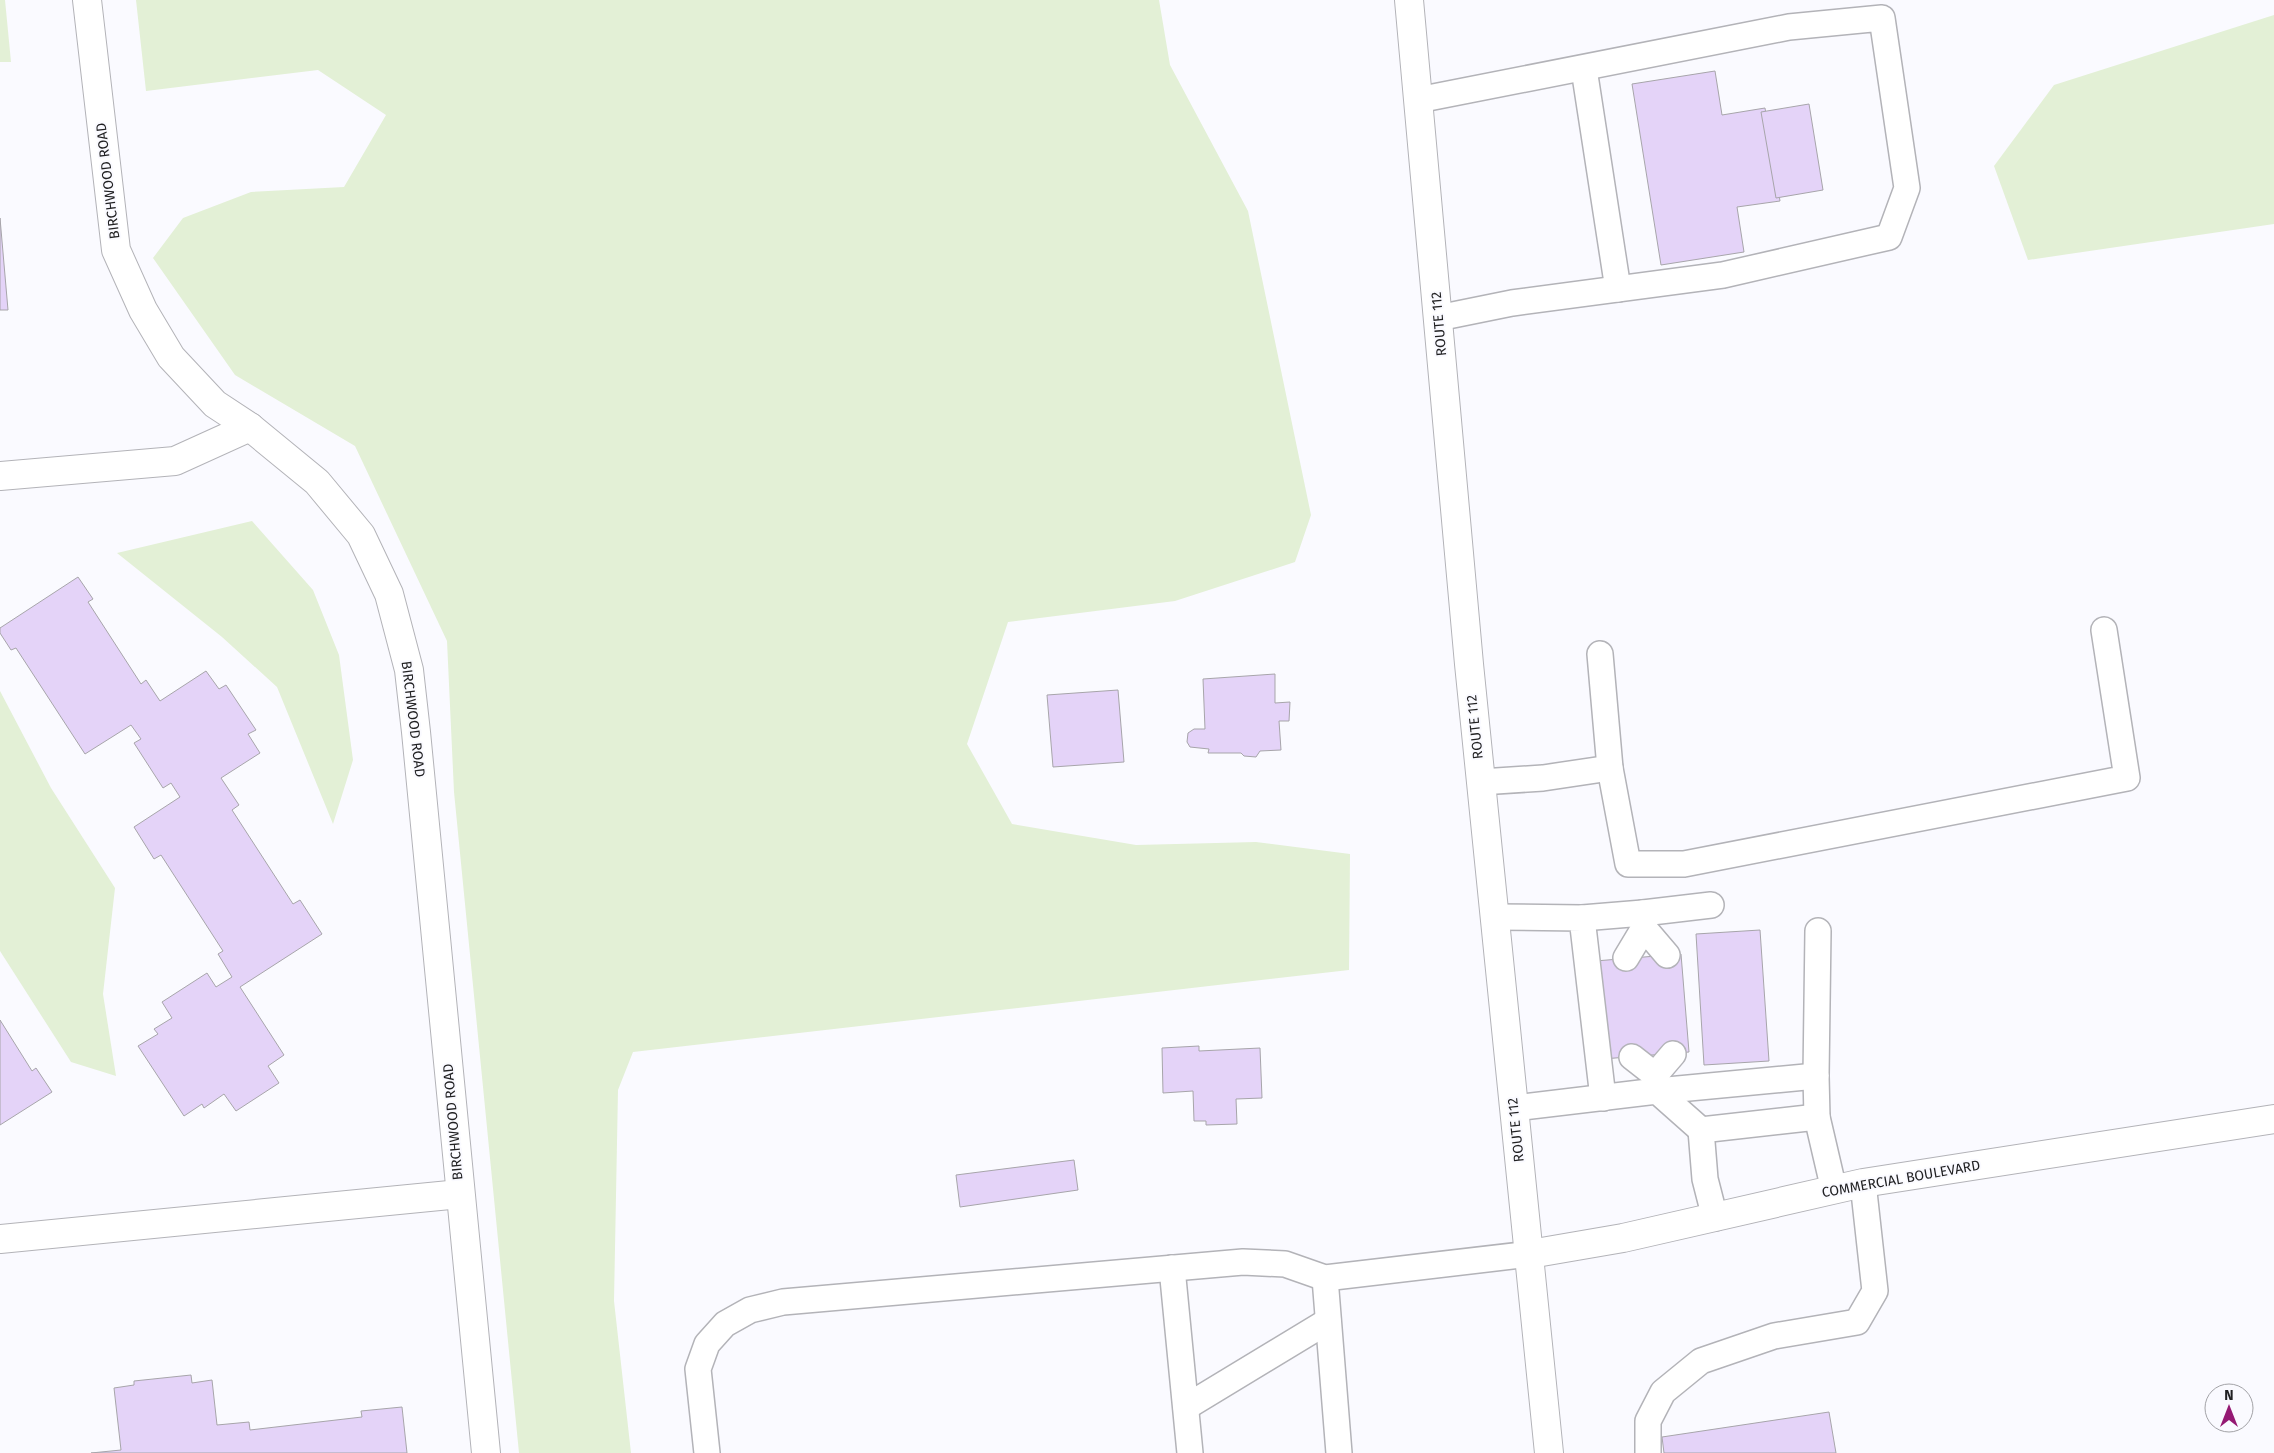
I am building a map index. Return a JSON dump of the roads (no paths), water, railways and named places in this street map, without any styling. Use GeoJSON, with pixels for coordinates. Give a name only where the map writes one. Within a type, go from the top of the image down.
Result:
{"type":"FeatureCollection","features":[{"type":"Feature","properties":{"kind":"street","name":"BIRCHWOOD ROAD"},"geometry":{"type":"LineString","coordinates":[[87,0],[116,250],[143,310],[171,357],[215,404],[250,427],[317,482],[361,535],[389,594],[408,670],[416,732],[486,1453]]}},
{"type":"Feature","properties":{"kind":"street","name":"ROUTE 112"},"geometry":{"type":"LineString","coordinates":[[1409,0],[1494,917],[1549,1453]]}},
{"type":"Feature","properties":{"kind":"street"},"geometry":{"type":"LineString","coordinates":[[0,476],[175,461],[250,427]]}},
{"type":"Feature","properties":{"kind":"street","name":"COMMERCIAL BOULEVARD"},"geometry":{"type":"LineString","coordinates":[[1530,1254],[1623,1238],[1863,1184],[2274,1119]]}},
{"type":"Feature","properties":{"kind":"street"},"geometry":{"type":"LineString","coordinates":[[0,1239],[460,1194]]}},
{"type":"Feature","properties":{"kind":"lane"},"geometry":{"type":"LineString","coordinates":[[1418,100],[1584,69],[1789,27],[1882,18],[1907,188],[1889,237],[1723,275],[1512,303],[1438,318]]}},
{"type":"Feature","properties":{"kind":"lane"},"geometry":{"type":"LineString","coordinates":[[1584,69],[1618,289]]}},
{"type":"Feature","properties":{"kind":"lane"},"geometry":{"type":"LineString","coordinates":[[1600,654],[1610,768],[1628,864],[1684,864],[2127,778],[2104,630]]}},
{"type":"Feature","properties":{"kind":"lane"},"geometry":{"type":"LineString","coordinates":[[1481,782],[1543,778],[1610,768]]}},
{"type":"Feature","properties":{"kind":"lane"},"geometry":{"type":"LineString","coordinates":[[1494,917],[1643,921],[1711,905]]}},
{"type":"Feature","properties":{"kind":"lane"},"geometry":{"type":"LineString","coordinates":[[1582,918],[1603,1098]]}},
{"type":"Feature","properties":{"kind":"lane"},"geometry":{"type":"LineString","coordinates":[[1643,921],[1667,955]]}},
{"type":"Feature","properties":{"kind":"lane"},"geometry":{"type":"LineString","coordinates":[[1626,958],[1643,921]]}},
{"type":"Feature","properties":{"kind":"lane"},"geometry":{"type":"LineString","coordinates":[[1818,931],[1816,1076],[1818,1117],[1834,1190]]}},
{"type":"Feature","properties":{"kind":"lane"},"geometry":{"type":"LineString","coordinates":[[1656,1083],[1673,1054]]}},
{"type":"Feature","properties":{"kind":"lane"},"geometry":{"type":"LineString","coordinates":[[1632,1056],[1701,1130],[1705,1179],[1715,1218]]}},
{"type":"Feature","properties":{"kind":"lane"},"geometry":{"type":"LineString","coordinates":[[1514,1108],[1603,1098],[1656,1083],[1816,1076]]}},
{"type":"Feature","properties":{"kind":"lane"},"geometry":{"type":"LineString","coordinates":[[1701,1130],[1818,1117]]}},
{"type":"Feature","properties":{"kind":"lane"},"geometry":{"type":"LineString","coordinates":[[1648,1453],[1648,1421],[1663,1392],[1701,1361],[1774,1336],[1857,1322],[1875,1291],[1863,1184]]}},
{"type":"Feature","properties":{"kind":"lane"},"geometry":{"type":"LineString","coordinates":[[707,1453],[698,1369],[707,1344],[725,1324],[750,1310],[783,1302],[1243,1262],[1285,1264],[1325,1278],[1530,1254]]}},
{"type":"Feature","properties":{"kind":"lane"},"geometry":{"type":"LineString","coordinates":[[1172,1268],[1190,1453]]}},
{"type":"Feature","properties":{"kind":"lane"},"geometry":{"type":"LineString","coordinates":[[1325,1278],[1338,1453]]}},
{"type":"Feature","properties":{"kind":"lane"},"geometry":{"type":"LineString","coordinates":[[1186,1407],[1328,1321]]}}]}
